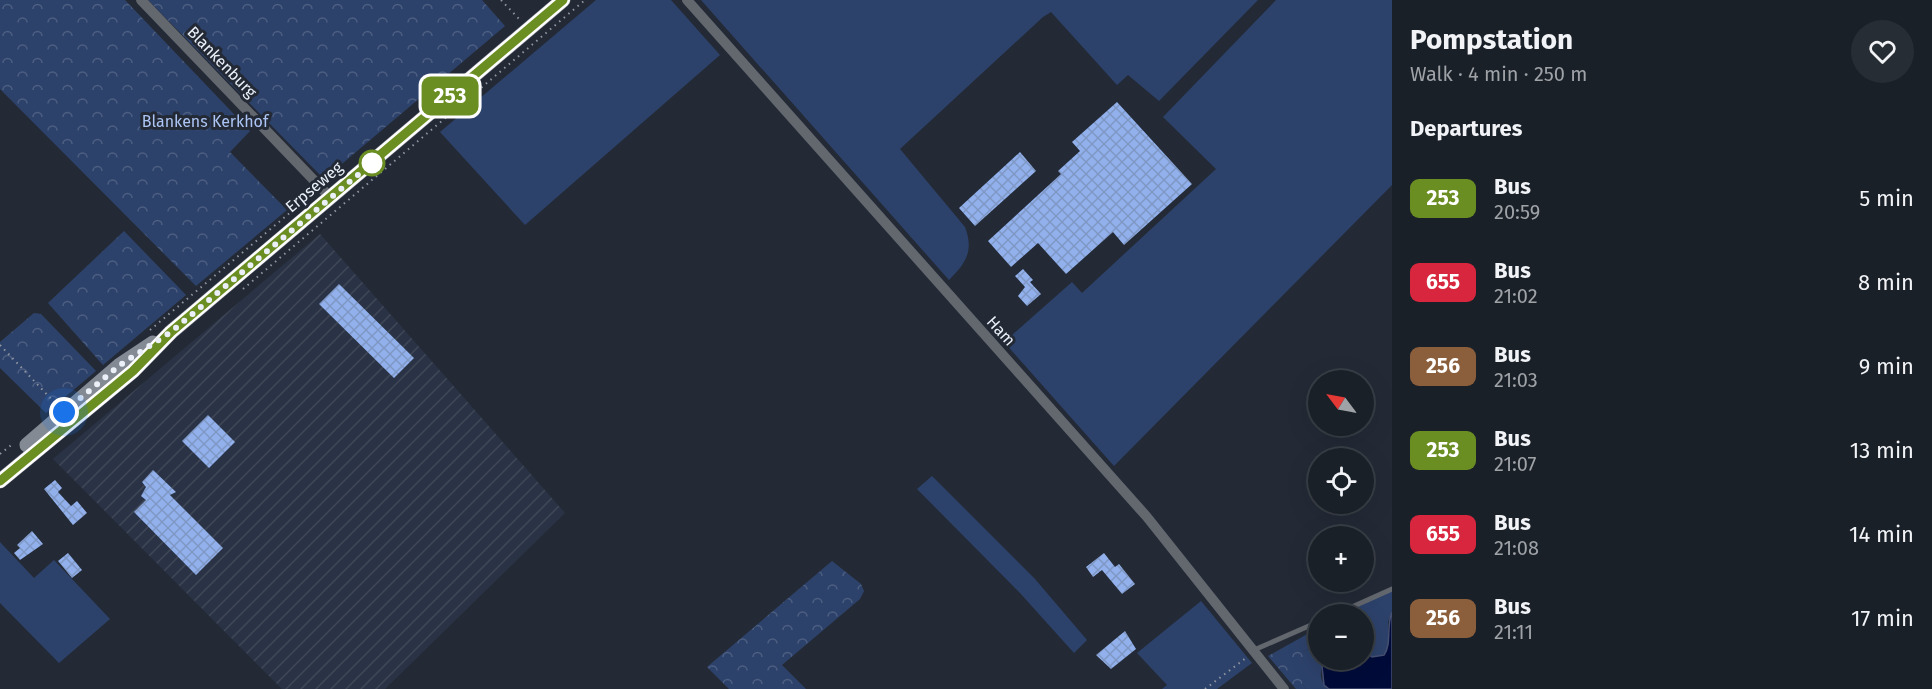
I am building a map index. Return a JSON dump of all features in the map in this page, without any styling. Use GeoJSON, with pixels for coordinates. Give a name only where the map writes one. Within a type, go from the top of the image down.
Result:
{"type":"FeatureCollection","features":[{"type":"Feature","properties":{"kind":"main road","name":"Erpseweg"},"geometry":{"type":"LineString","coordinates":[[0,481],[133,371],[171,332],[563,0]]}},
{"type":"Feature","properties":{"kind":"main road","name":"Erpseweg"},"geometry":{"type":"LineString","coordinates":[[0,468],[120,365],[171,332]]}},
{"type":"Feature","properties":{"kind":"street","name":"Blankenburg"},"geometry":{"type":"LineString","coordinates":[[141,0],[330,197]]}},
{"type":"Feature","properties":{"kind":"street","name":"Ham"},"geometry":{"type":"LineString","coordinates":[[687,0],[1147,517],[1284,689]]}},
{"type":"Feature","properties":{"kind":"lane"},"geometry":{"type":"LineString","coordinates":[[1360,604],[1392,590]]}},
{"type":"Feature","properties":{"kind":"lane"},"geometry":{"type":"LineString","coordinates":[[1253,651],[1308,626]]}},
{"type":"Feature","properties":{"kind":"path"},"geometry":{"type":"LineString","coordinates":[[501,0],[529,29]]}},
{"type":"Feature","properties":{"kind":"path","name":"Erpseweg"},"geometry":{"type":"LineString","coordinates":[[243,290],[585,0]]}},
{"type":"Feature","properties":{"kind":"path"},"geometry":{"type":"LineString","coordinates":[[0,345],[64,412]]}},
{"type":"Feature","properties":{"kind":"path"},"geometry":{"type":"LineString","coordinates":[[1205,689],[1253,651]]}},
{"type":"Feature","properties":{"kind":"shaded area"},"geometry":{"type":"Polygon","coordinates":[[[320,234],[565,513],[385,689],[282,689],[53,459],[320,234]]]}},
{"type":"Feature","properties":{"kind":"shaded area"},"geometry":{"type":"Polygon","coordinates":[[[1392,612],[1392,689],[1329,689],[1324,685],[1322,670],[1374,670],[1374,657],[1384,655],[1388,646],[1392,612]]]}},
{"type":"Feature","properties":{"kind":"green space","name":"Blankens Kerkhof"},"geometry":{"type":"Polygon","coordinates":[[[0,0],[125,0],[250,131],[230,152],[287,210],[196,286],[0,89],[0,0]]]}},
{"type":"Feature","properties":{"kind":"green space"},"geometry":{"type":"Polygon","coordinates":[[[148,0],[482,0],[505,26],[324,179],[148,0]]]}},
{"type":"Feature","properties":{"kind":"green space"},"geometry":{"type":"Polygon","coordinates":[[[596,0],[671,0],[720,55],[525,225],[440,132],[596,0]]]}},
{"type":"Feature","properties":{"kind":"green space"},"geometry":{"type":"Polygon","coordinates":[[[701,0],[1258,0],[1159,101],[1128,75],[1117,85],[1051,12],[1043,17],[900,149],[965,227],[968,235],[967,256],[949,280],[701,0]]]}},
{"type":"Feature","properties":{"kind":"green space"},"geometry":{"type":"Polygon","coordinates":[[[1276,0],[1392,0],[1392,185],[1114,466],[1004,342],[1072,282],[1082,293],[1216,169],[1163,117],[1276,0]]]}},
{"type":"Feature","properties":{"kind":"green space"},"geometry":{"type":"Polygon","coordinates":[[[124,231],[186,295],[103,365],[48,303],[124,231]]]}},
{"type":"Feature","properties":{"kind":"green space"},"geometry":{"type":"Polygon","coordinates":[[[34,313],[41,314],[96,371],[46,413],[0,368],[0,342],[34,313]]]}},
{"type":"Feature","properties":{"kind":"green space"},"geometry":{"type":"Polygon","coordinates":[[[932,476],[1035,579],[1087,640],[1074,653],[1020,593],[917,489],[932,476]]]}},
{"type":"Feature","properties":{"kind":"green space"},"geometry":{"type":"Polygon","coordinates":[[[0,542],[34,578],[54,560],[110,619],[59,663],[0,603],[0,542]]]}},
{"type":"Feature","properties":{"kind":"green space"},"geometry":{"type":"Polygon","coordinates":[[[832,561],[861,584],[864,591],[860,599],[782,665],[806,689],[729,689],[707,667],[832,561]]]}},
{"type":"Feature","properties":{"kind":"green space"},"geometry":{"type":"Polygon","coordinates":[[[1392,591],[1392,611],[1388,622],[1388,650],[1379,658],[1374,657],[1374,604],[1363,604],[1392,591]]]}},
{"type":"Feature","properties":{"kind":"green space"},"geometry":{"type":"Polygon","coordinates":[[[1201,601],[1252,663],[1217,689],[1162,689],[1167,685],[1137,653],[1201,601]]]}},
{"type":"Feature","properties":{"kind":"green space"},"geometry":{"type":"Polygon","coordinates":[[[1308,634],[1308,649],[1303,652],[1306,669],[1302,683],[1306,689],[1296,689],[1268,656],[1308,634]]]}},
{"type":"Feature","properties":{"kind":"green space"},"geometry":{"type":"Polygon","coordinates":[[[1308,649],[1308,670],[1321,670],[1322,679],[1328,689],[1306,689],[1302,683],[1303,652],[1308,649]]]}},
{"type":"Feature","properties":{"kind":"building"},"geometry":{"type":"Polygon","coordinates":[[[1117,102],[1192,184],[1124,245],[1113,232],[1066,274],[1038,243],[1011,267],[988,241],[1061,174],[1058,171],[1080,151],[1072,142],[1117,102]]]}},
{"type":"Feature","properties":{"kind":"building"},"geometry":{"type":"Polygon","coordinates":[[[1020,152],[1036,171],[975,226],[959,208],[1020,152]]]}},
{"type":"Feature","properties":{"kind":"building"},"geometry":{"type":"Polygon","coordinates":[[[1023,269],[1033,280],[1030,282],[1041,294],[1027,306],[1018,296],[1025,287],[1015,276],[1023,269]]]}},
{"type":"Feature","properties":{"kind":"building"},"geometry":{"type":"Polygon","coordinates":[[[339,284],[414,358],[394,378],[319,304],[339,284]]]}},
{"type":"Feature","properties":{"kind":"building"},"geometry":{"type":"Polygon","coordinates":[[[208,415],[235,442],[209,468],[182,441],[208,415]]]}},
{"type":"Feature","properties":{"kind":"building"},"geometry":{"type":"Polygon","coordinates":[[[153,470],[176,492],[170,495],[223,548],[196,575],[134,512],[146,500],[141,496],[146,487],[142,482],[153,470]]]}},
{"type":"Feature","properties":{"kind":"building"},"geometry":{"type":"Polygon","coordinates":[[[55,480],[62,488],[58,492],[71,506],[77,501],[87,513],[73,525],[44,489],[55,480]]]}},
{"type":"Feature","properties":{"kind":"building"},"geometry":{"type":"Polygon","coordinates":[[[32,531],[43,544],[20,560],[14,553],[20,548],[17,545],[32,531]]]}},
{"type":"Feature","properties":{"kind":"building"},"geometry":{"type":"Polygon","coordinates":[[[68,553],[82,570],[72,578],[58,561],[68,553]]]}},
{"type":"Feature","properties":{"kind":"building"},"geometry":{"type":"Polygon","coordinates":[[[1104,553],[1115,567],[1119,564],[1135,584],[1122,594],[1102,570],[1093,577],[1086,567],[1104,553]]]}},
{"type":"Feature","properties":{"kind":"building"},"geometry":{"type":"Polygon","coordinates":[[[1125,631],[1136,649],[1111,669],[1096,655],[1125,631]]]}},
{"type":"Feature","properties":{"kind":"bus line","name":"253"},"geometry":{"type":"LineString","coordinates":[[0,481],[133,371],[171,332],[563,0]]}},
{"type":"Feature","properties":{"kind":"route"},"geometry":{"type":"LineString","coordinates":[[64,412],[137,352],[171,332],[372,163]]}}]}
